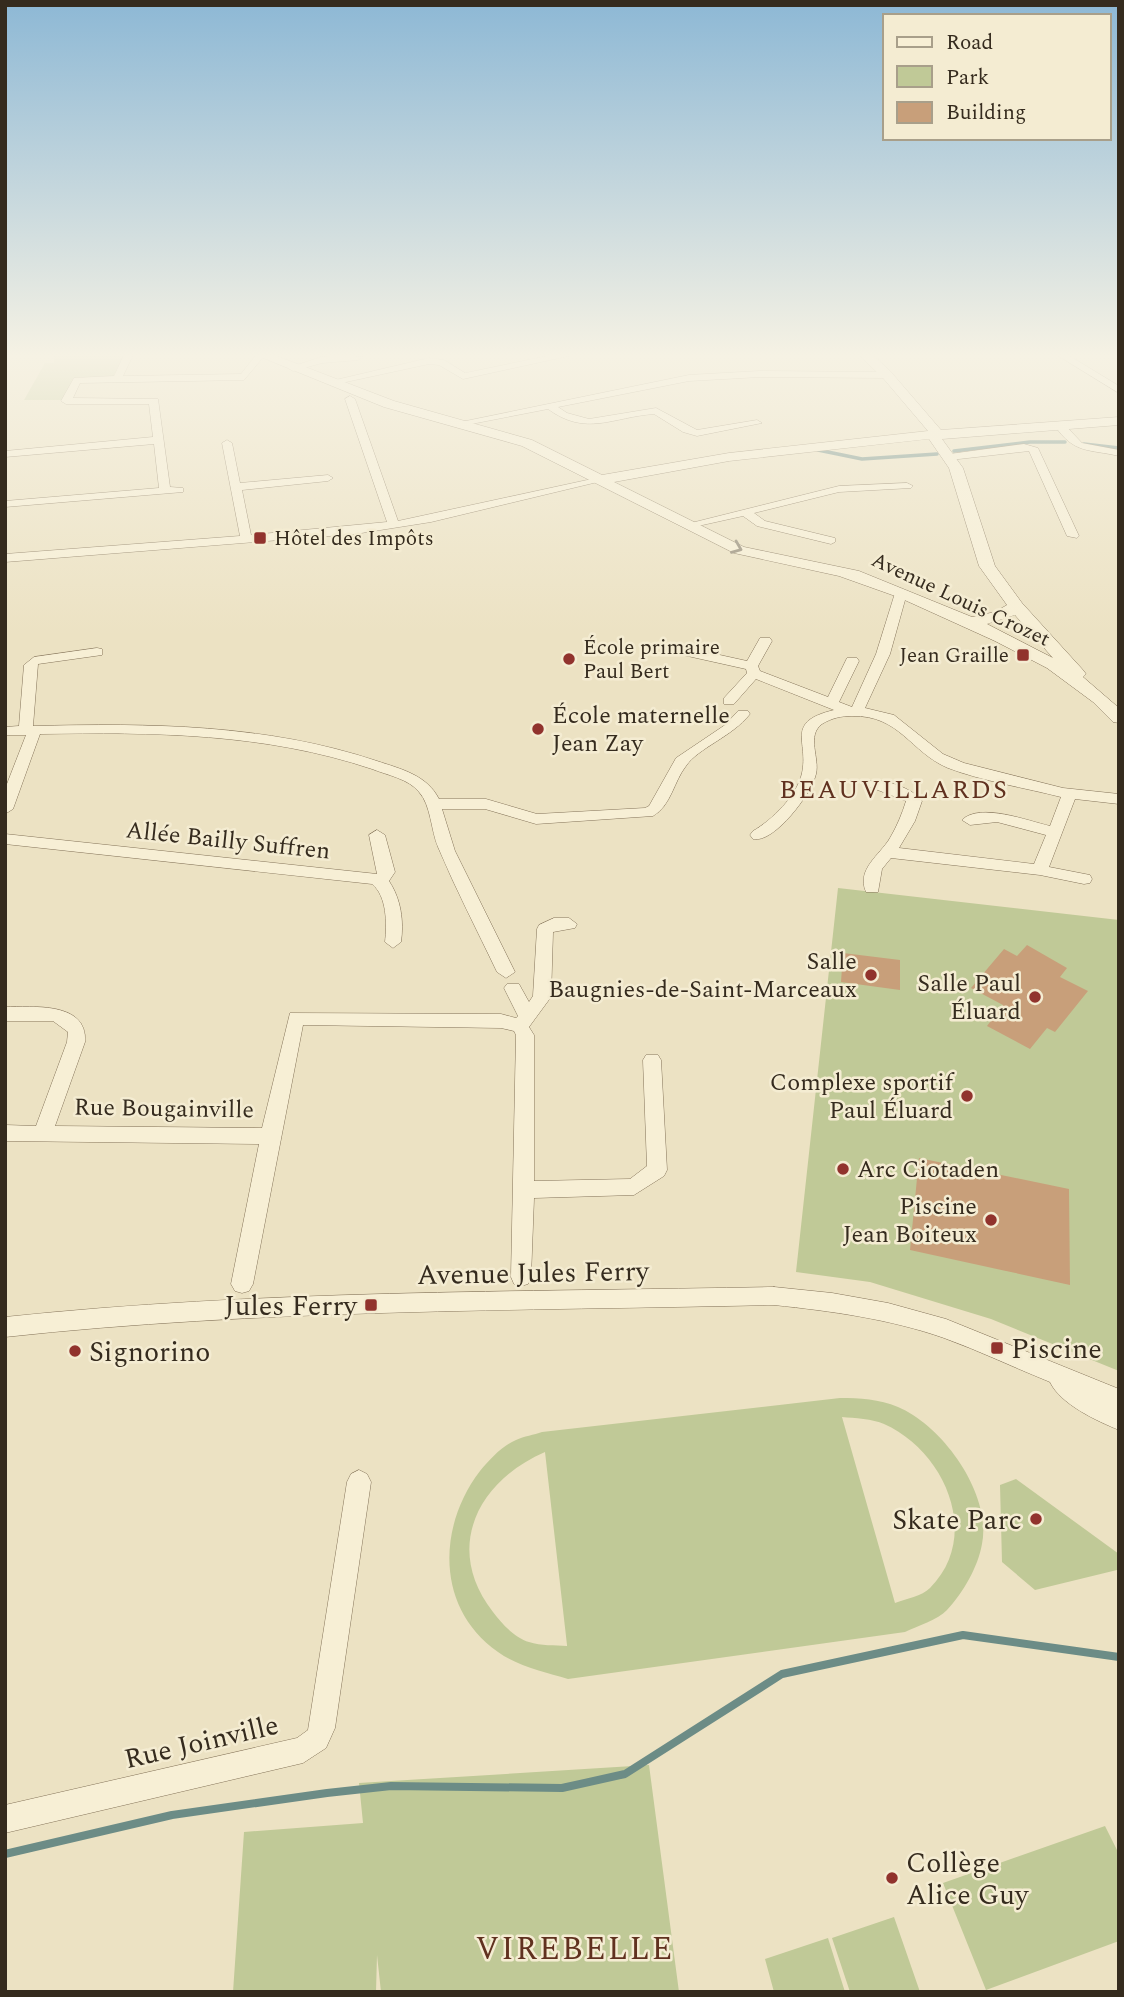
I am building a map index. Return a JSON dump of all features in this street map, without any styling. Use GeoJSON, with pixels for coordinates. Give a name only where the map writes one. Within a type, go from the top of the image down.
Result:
{"type":"FeatureCollection","features":[{"type":"Feature","properties":{"kind":"street"},"geometry":{"type":"LineString","coordinates":[[5,454],[68,448]]}},
{"type":"Feature","properties":{"kind":"street"},"geometry":{"type":"LineString","coordinates":[[159,448],[165,491]]}},
{"type":"Feature","properties":{"kind":"street"},"geometry":{"type":"LineString","coordinates":[[228,448],[246,539]]}},
{"type":"Feature","properties":{"kind":"street"},"geometry":{"type":"LineString","coordinates":[[367,448],[394,524]]}},
{"type":"Feature","properties":{"kind":"street","name":"Avenue Louis Crozet"},"geometry":{"type":"LineString","coordinates":[[537,448],[689,525],[760,556],[843,572],[901,593],[968,623],[1077,680],[1119,718]]}},
{"type":"Feature","properties":{"kind":"street"},"geometry":{"type":"LineString","coordinates":[[5,558],[355,531],[489,506],[657,468],[798,448]]}},
{"type":"Feature","properties":{"kind":"street"},"geometry":{"type":"LineString","coordinates":[[944,448],[962,484],[987,566],[1016,606],[1078,674],[1077,680]]}},
{"type":"Feature","properties":{"kind":"street"},"geometry":{"type":"LineString","coordinates":[[950,457],[1015,448]]}},
{"type":"Feature","properties":{"kind":"street"},"geometry":{"type":"LineString","coordinates":[[1033,448],[1073,536]]}},
{"type":"Feature","properties":{"kind":"street"},"geometry":{"type":"LineString","coordinates":[[1088,448],[1119,453]]}},
{"type":"Feature","properties":{"kind":"street"},"geometry":{"type":"LineString","coordinates":[[237,487],[328,478]]}},
{"type":"Feature","properties":{"kind":"street"},"geometry":{"type":"LineString","coordinates":[[689,525],[839,489],[907,486]]}},
{"type":"Feature","properties":{"kind":"street"},"geometry":{"type":"LineString","coordinates":[[5,504],[179,490]]}},
{"type":"Feature","properties":{"kind":"street"},"geometry":{"type":"LineString","coordinates":[[746,512],[761,524],[831,540]]}},
{"type":"Feature","properties":{"kind":"street"},"geometry":{"type":"LineString","coordinates":[[853,712],[883,654],[901,593]]}},
{"type":"Feature","properties":{"kind":"street"},"geometry":{"type":"LineString","coordinates":[[968,623],[1002,614],[1016,606]]}},
{"type":"Feature","properties":{"kind":"street"},"geometry":{"type":"LineString","coordinates":[[729,701],[753,669],[765,640]]}},
{"type":"Feature","properties":{"kind":"street"},"geometry":{"type":"LineString","coordinates":[[679,650],[753,669],[853,712],[894,718],[903,723],[930,752],[955,765],[1070,794],[1119,799]]}},
{"type":"Feature","properties":{"kind":"street"},"geometry":{"type":"LineString","coordinates":[[5,809],[30,730],[31,664],[34,661],[97,652]]}},
{"type":"Feature","properties":{"kind":"street"},"geometry":{"type":"LineString","coordinates":[[832,703],[852,661]]}},
{"type":"Feature","properties":{"kind":"street"},"geometry":{"type":"LineString","coordinates":[[758,835],[773,827],[805,784],[810,766],[806,737],[811,728],[828,716],[853,712]]}},
{"type":"Feature","properties":{"kind":"street"},"geometry":{"type":"LineString","coordinates":[[434,804],[486,804],[536,819],[648,813],[655,809],[681,761],[730,728],[743,714]]}},
{"type":"Feature","properties":{"kind":"street"},"geometry":{"type":"LineString","coordinates":[[5,731],[164,729],[283,742],[342,754],[412,780],[427,791],[434,804],[439,831],[509,980],[523,1021],[526,1045],[521,1277]]}},
{"type":"Feature","properties":{"kind":"street"},"geometry":{"type":"LineString","coordinates":[[872,888],[874,869],[907,821],[913,798],[875,784]]}},
{"type":"Feature","properties":{"kind":"street"},"geometry":{"type":"LineString","coordinates":[[1040,870],[1070,794]]}},
{"type":"Feature","properties":{"kind":"street"},"geometry":{"type":"LineString","coordinates":[[970,820],[997,817],[1055,833]]}},
{"type":"Feature","properties":{"kind":"street"},"geometry":{"type":"LineString","coordinates":[[377,835],[387,872],[381,881],[394,917],[393,942]]}},
{"type":"Feature","properties":{"kind":"street","name":"Allée Bailly Suffren"},"geometry":{"type":"LineString","coordinates":[[5,839],[381,881]]}},
{"type":"Feature","properties":{"kind":"street"},"geometry":{"type":"LineString","coordinates":[[888,852],[1040,870],[1084,879]]}},
{"type":"Feature","properties":{"kind":"street"},"geometry":{"type":"LineString","coordinates":[[523,1021],[542,997],[545,929],[554,924],[569,924]]}},
{"type":"Feature","properties":{"kind":"street"},"geometry":{"type":"LineString","coordinates":[[5,1014],[46,1014],[64,1018],[77,1031],[76,1042],[42,1133]]}},
{"type":"Feature","properties":{"kind":"street","name":"Rue Bougainville"},"geometry":{"type":"LineString","coordinates":[[5,1133],[270,1136],[296,1018],[523,1021]]}},
{"type":"Feature","properties":{"kind":"street"},"geometry":{"type":"LineString","coordinates":[[524,1190],[634,1187],[657,1170],[652,1060]]}},
{"type":"Feature","properties":{"kind":"street"},"geometry":{"type":"LineString","coordinates":[[242,1284],[270,1136]]}},
{"type":"Feature","properties":{"kind":"street","name":"Avenue Jules Ferry"},"geometry":{"type":"LineString","coordinates":[[5,1327],[98,1317],[344,1306],[774,1296],[832,1303],[900,1316],[997,1348],[1050,1374],[1119,1401]]}},
{"type":"Feature","properties":{"kind":"street","name":"Avenue Jules Ferry"},"geometry":{"type":"LineString","coordinates":[[1050,1374],[1081,1398],[1119,1419]]}},
{"type":"Feature","properties":{"kind":"street","name":"Rue Joinville"},"geometry":{"type":"LineString","coordinates":[[5,1819],[303,1750],[317,1739],[322,1728],[359,1482]]}},
{"type":"Feature","properties":{"kind":"green space","name":"Complexe sportif Paul Éluard"},"geometry":{"type":"Polygon","coordinates":[[[838,888],[1119,920],[1119,1371],[991,1319],[870,1282],[796,1272],[838,888]]]}},
{"type":"Feature","properties":{"kind":"green space"},"geometry":{"type":"Polygon","coordinates":[[[840,1398],[884,1402],[915,1416],[932,1429],[961,1464],[979,1504],[983,1525],[980,1553],[969,1579],[947,1610],[933,1620],[905,1632],[568,1679],[515,1662],[498,1652],[478,1634],[463,1613],[454,1591],[450,1566],[450,1542],[456,1517],[466,1493],[480,1471],[506,1446],[542,1432],[840,1398]],[[842,1417],[895,1603],[927,1591],[945,1567],[953,1544],[954,1520],[949,1497],[939,1474],[924,1454],[906,1437],[884,1424],[842,1417]],[[545,1452],[521,1465],[502,1480],[486,1498],[475,1519],[470,1541],[471,1564],[478,1588],[493,1612],[509,1630],[529,1642],[567,1646],[567,1645],[545,1452]]]}},
{"type":"Feature","properties":{"kind":"green space","name":"Skate Parc"},"geometry":{"type":"Polygon","coordinates":[[[1016,1479],[1119,1554],[1117,1570],[1035,1590],[1002,1562],[1000,1485],[1016,1479]]]}},
{"type":"Feature","properties":{"kind":"green space"},"geometry":{"type":"Polygon","coordinates":[[[649,1765],[679,1992],[381,1992],[377,1955],[376,1992],[233,1992],[244,1832],[363,1823],[359,1783],[649,1765]]]}},
{"type":"Feature","properties":{"kind":"green space"},"geometry":{"type":"Polygon","coordinates":[[[1105,1826],[1119,1854],[1119,1941],[986,1990],[943,1883],[1105,1826]]]}},
{"type":"Feature","properties":{"kind":"green space"},"geometry":{"type":"Polygon","coordinates":[[[894,1917],[920,1992],[850,1992],[832,1938],[894,1917]]]}},
{"type":"Feature","properties":{"kind":"green space"},"geometry":{"type":"Polygon","coordinates":[[[828,1938],[845,1992],[774,1992],[765,1959],[828,1938]]]}},
{"type":"Feature","properties":{"kind":"building","name":"Salle Paul Éluard"},"geometry":{"type":"Polygon","coordinates":[[[1027,945],[1067,968],[1060,977],[1088,991],[1055,1032],[1047,1028],[1030,1049],[987,1026],[1003,1005],[971,988],[1004,949],[1017,956],[1027,945]]]}},
{"type":"Feature","properties":{"kind":"building","name":"Salle Baugnies-de-Saint-Marceaux"},"geometry":{"type":"Polygon","coordinates":[[[843,953],[900,960],[900,990],[841,982],[843,953]]]}},
{"type":"Feature","properties":{"kind":"building","name":"Piscine Jean Boiteux"},"geometry":{"type":"Polygon","coordinates":[[[919,1158],[1069,1189],[1070,1285],[910,1250],[919,1158]]]}},
{"type":"Feature","properties":{"kind":"waterway"},"geometry":{"type":"LineString","coordinates":[[954,451],[978,448]]}},
{"type":"Feature","properties":{"kind":"waterway"},"geometry":{"type":"LineString","coordinates":[[818,450],[862,459],[937,454]]}},
{"type":"Feature","properties":{"kind":"waterway"},"geometry":{"type":"LineString","coordinates":[[5,1854],[172,1815],[327,1793],[391,1786],[562,1788],[625,1774],[782,1674],[963,1635],[1119,1657]]}},
{"type":"Feature","properties":{"kind":"place","name":"Hôtel des Impôts"},"geometry":{"type":"Point","coordinates":[260,538]}},
{"type":"Feature","properties":{"kind":"place","name":"Jean Graille"},"geometry":{"type":"Point","coordinates":[1023,655]}},
{"type":"Feature","properties":{"kind":"place","name":"École primaire Paul Bert"},"geometry":{"type":"Point","coordinates":[569,659]}},
{"type":"Feature","properties":{"kind":"place","name":"École maternelle Jean Zay"},"geometry":{"type":"Point","coordinates":[538,729]}},
{"type":"Feature","properties":{"kind":"place","name":"Salle Baugnies-de-Saint-Marceaux"},"geometry":{"type":"Point","coordinates":[871,975]}},
{"type":"Feature","properties":{"kind":"place","name":"Salle Paul Éluard"},"geometry":{"type":"Point","coordinates":[1035,997]}},
{"type":"Feature","properties":{"kind":"place","name":"Complexe sportif Paul Éluard"},"geometry":{"type":"Point","coordinates":[967,1096]}},
{"type":"Feature","properties":{"kind":"place","name":"Arc Ciotaden"},"geometry":{"type":"Point","coordinates":[843,1169]}},
{"type":"Feature","properties":{"kind":"place","name":"Piscine Jean Boiteux"},"geometry":{"type":"Point","coordinates":[991,1220]}},
{"type":"Feature","properties":{"kind":"place","name":"Jules Ferry"},"geometry":{"type":"Point","coordinates":[371,1305]}},
{"type":"Feature","properties":{"kind":"place","name":"Piscine"},"geometry":{"type":"Point","coordinates":[997,1348]}},
{"type":"Feature","properties":{"kind":"place","name":"Signorino"},"geometry":{"type":"Point","coordinates":[75,1351]}},
{"type":"Feature","properties":{"kind":"place","name":"Skate Parc"},"geometry":{"type":"Point","coordinates":[1036,1519]}},
{"type":"Feature","properties":{"kind":"place","name":"Collège Alice Guy"},"geometry":{"type":"Point","coordinates":[892,1878]}},
{"type":"Feature","properties":{"kind":"district","name":"BEAUVILLARDS"},"geometry":{"type":"Point","coordinates":[894,789]}},
{"type":"Feature","properties":{"kind":"district","name":"VIREBELLE"},"geometry":{"type":"Point","coordinates":[575,1948]}}]}
